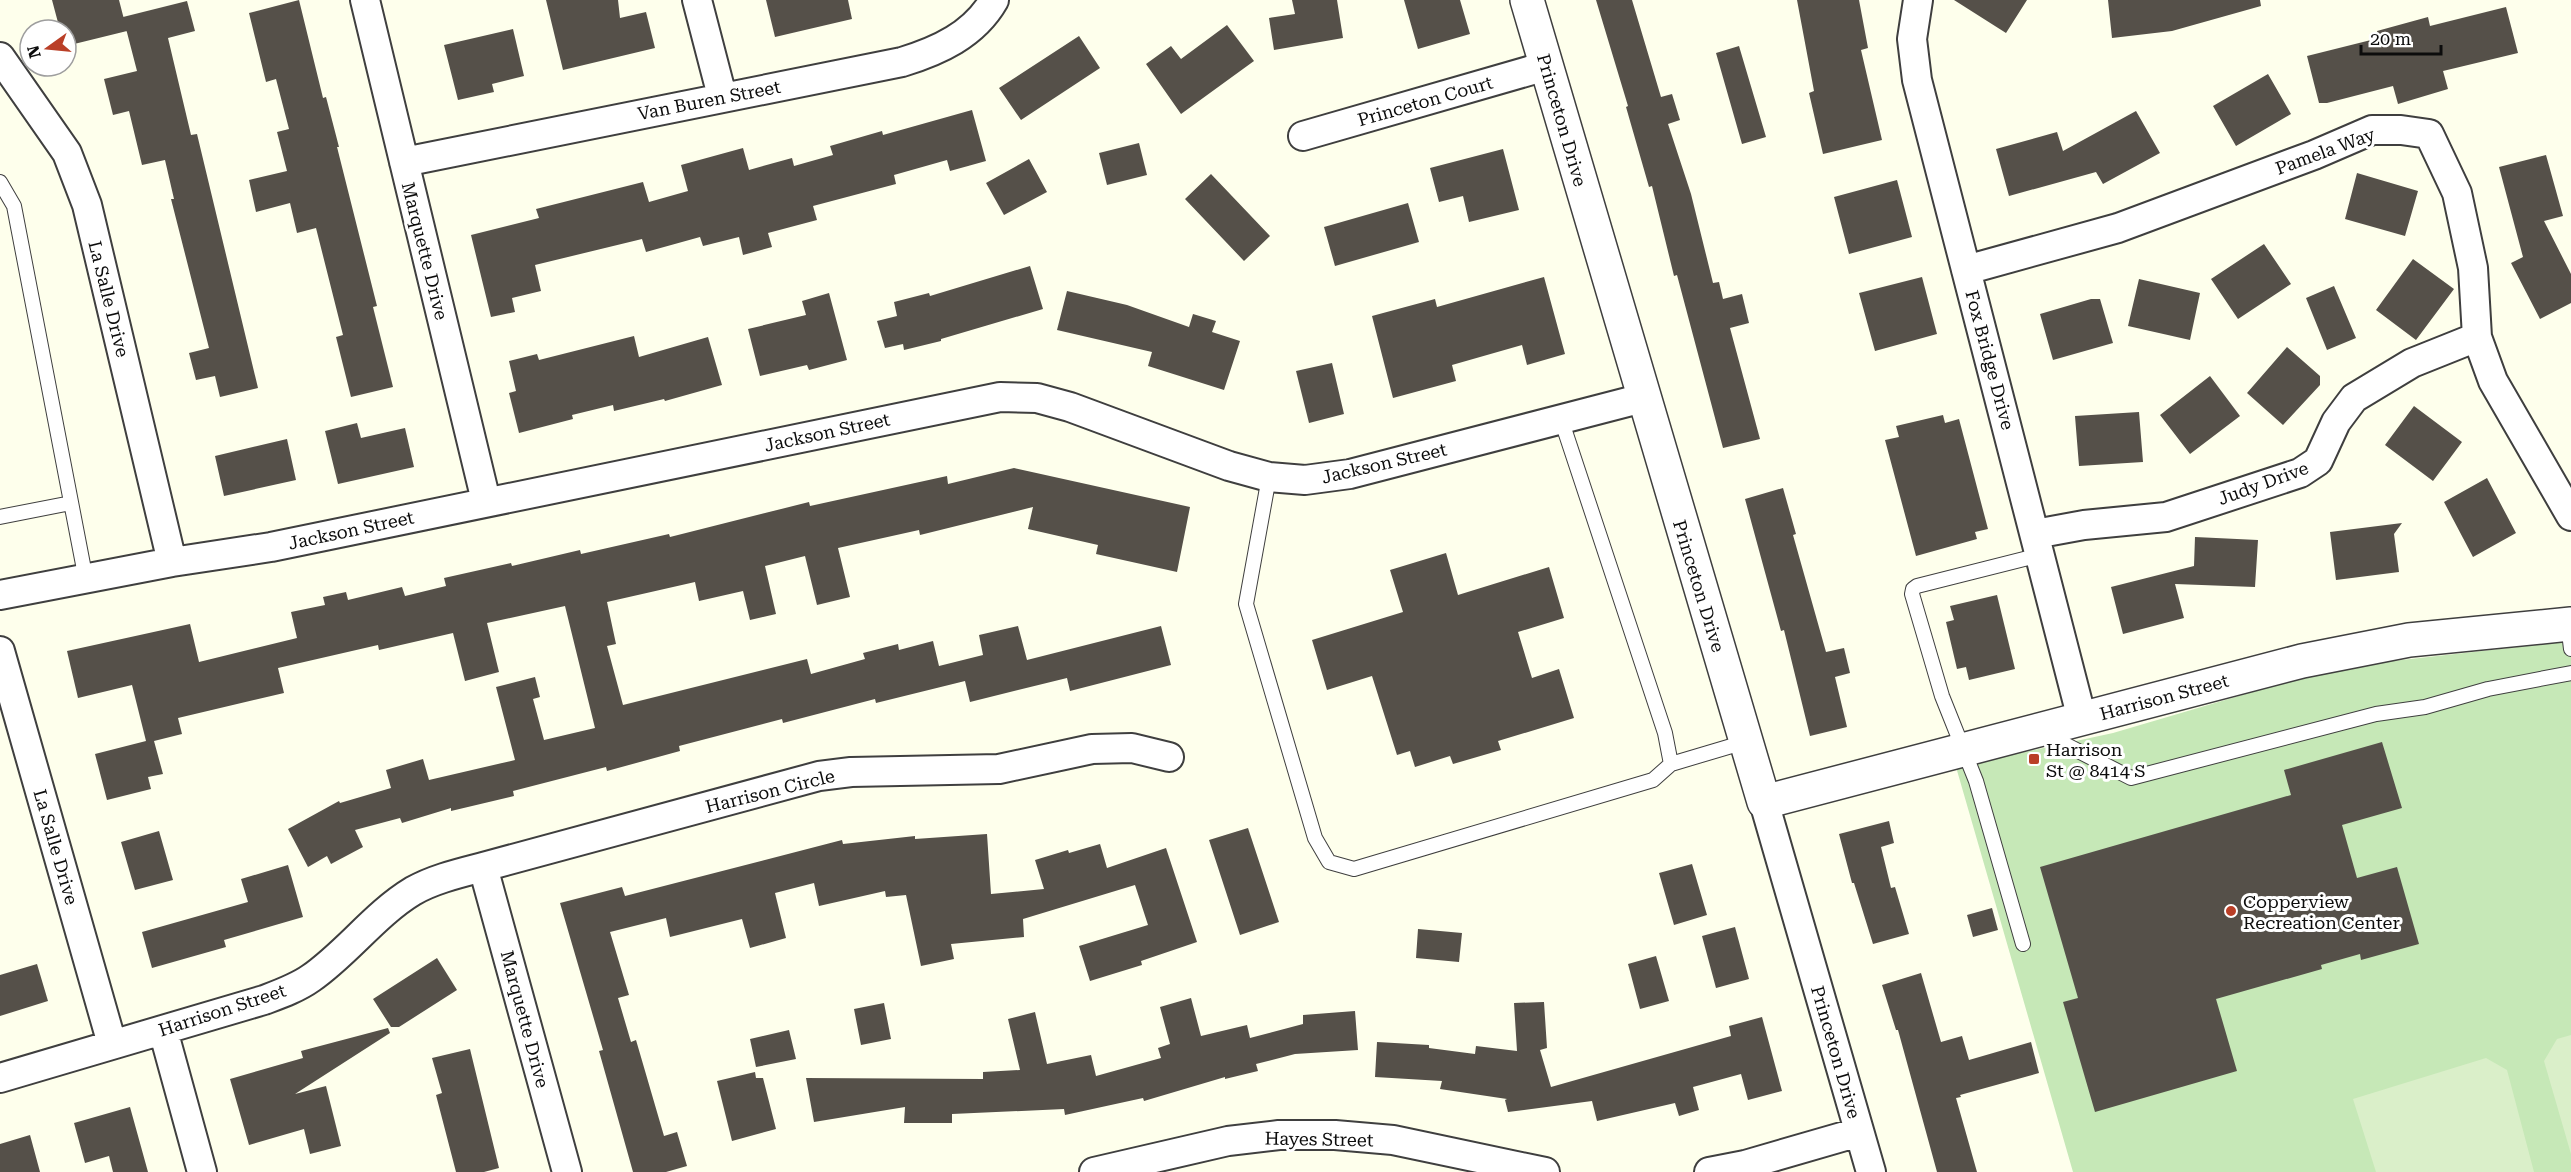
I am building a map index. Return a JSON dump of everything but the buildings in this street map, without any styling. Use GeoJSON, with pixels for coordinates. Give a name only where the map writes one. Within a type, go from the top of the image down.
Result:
{"type":"FeatureCollection","features":[{"type":"Feature","properties":{"kind":"street","name":"Marquette Drive"},"geometry":{"type":"LineString","coordinates":[[366,0],[486,501]]}},
{"type":"Feature","properties":{"kind":"street"},"geometry":{"type":"LineString","coordinates":[[697,0],[722,96]]}},
{"type":"Feature","properties":{"kind":"street","name":"Van Buren Street"},"geometry":{"type":"LineString","coordinates":[[404,162],[722,96],[902,62],[934,52],[966,33],[994,0]]}},
{"type":"Feature","properties":{"kind":"street","name":"Princeton Drive"},"geometry":{"type":"LineString","coordinates":[[1527,0],[1871,1172]]}},
{"type":"Feature","properties":{"kind":"street","name":"Fox Bridge Drive"},"geometry":{"type":"LineString","coordinates":[[1918,0],[1912,39],[1917,80],[2082,719]]}},
{"type":"Feature","properties":{"kind":"street","name":"La Salle Drive"},"geometry":{"type":"LineString","coordinates":[[0,57],[67,153],[83,194],[172,562]]}},
{"type":"Feature","properties":{"kind":"street","name":"Princeton Court"},"geometry":{"type":"LineString","coordinates":[[1303,136],[1546,66]]}},
{"type":"Feature","properties":{"kind":"street","name":"Pamela Way"},"geometry":{"type":"LineString","coordinates":[[1966,270],[2118,228],[2314,155],[2372,130],[2401,130],[2429,134],[2457,193],[2473,268],[2477,337],[2493,381],[2571,516]]}},
{"type":"Feature","properties":{"kind":"street","name":"Judy Drive"},"geometry":{"type":"LineString","coordinates":[[2038,544],[2084,525],[2166,517],[2300,473],[2319,461],[2336,422],[2354,398],[2412,363],[2477,337]]}},
{"type":"Feature","properties":{"kind":"street","name":"Jackson Street"},"geometry":{"type":"LineString","coordinates":[[0,595],[172,562],[271,547],[1000,397],[1037,398],[1070,407],[1229,466],[1269,477],[1305,480],[1350,474],[1643,398]]}},
{"type":"Feature","properties":{"kind":"street","name":"Harrison Street"},"geometry":{"type":"LineString","coordinates":[[1764,802],[1965,751],[2260,671],[2380,644],[2570,632]]}},
{"type":"Feature","properties":{"kind":"street","name":"La Salle Drive"},"geometry":{"type":"LineString","coordinates":[[0,651],[112,1044]]}},
{"type":"Feature","properties":{"kind":"street","name":"Harrison Circle"},"geometry":{"type":"LineString","coordinates":[[483,867],[819,776],[851,772],[999,769],[1092,749],[1132,748],[1169,757]]}},
{"type":"Feature","properties":{"kind":"street","name":"Marquette Drive"},"geometry":{"type":"LineString","coordinates":[[483,867],[567,1172]]}},
{"type":"Feature","properties":{"kind":"street","name":"Harrison Street"},"geometry":{"type":"LineString","coordinates":[[0,1078],[264,1000],[310,979],[393,906],[414,891],[447,876],[483,867]]}},
{"type":"Feature","properties":{"kind":"street"},"geometry":{"type":"LineString","coordinates":[[163,1030],[202,1172]]}},
{"type":"Feature","properties":{"kind":"street"},"geometry":{"type":"LineString","coordinates":[[1709,1172],[1745,1165],[1859,1132]]}},
{"type":"Feature","properties":{"kind":"street","name":"Hayes Street"},"geometry":{"type":"LineString","coordinates":[[1094,1172],[1228,1141],[1279,1135],[1335,1135],[1393,1140],[1545,1172]]}},
{"type":"Feature","properties":{"kind":"lane"},"geometry":{"type":"LineString","coordinates":[[2,190],[14,206],[86,580]]}},
{"type":"Feature","properties":{"kind":"lane"},"geometry":{"type":"LineString","coordinates":[[1561,419],[1665,733],[1671,764]]}},
{"type":"Feature","properties":{"kind":"lane"},"geometry":{"type":"LineString","coordinates":[[1269,477],[1246,604],[1315,838],[1329,862],[1354,869],[1653,780],[1671,764],[1745,742]]}},
{"type":"Feature","properties":{"kind":"lane"},"geometry":{"type":"LineString","coordinates":[[0,517],[71,503]]}},
{"type":"Feature","properties":{"kind":"lane"},"geometry":{"type":"LineString","coordinates":[[2023,944],[1976,781],[1939,688],[1912,594],[1913,588],[2038,544]]}},
{"type":"Feature","properties":{"kind":"lane"},"geometry":{"type":"LineString","coordinates":[[2039,731],[2131,778],[2376,714],[2425,707],[2488,689],[2571,673]]}},
{"type":"Feature","properties":{"kind":"green space"},"geometry":{"type":"Polygon","coordinates":[[[2571,641],[2571,1172],[2073,1172],[1956,767],[2113,733],[2307,676],[2375,663],[2571,641]]]}},
{"type":"Feature","properties":{"kind":"green space"},"geometry":{"type":"Polygon","coordinates":[[[2571,1035],[2571,1154],[2544,1061],[2557,1039],[2571,1035]]]}},
{"type":"Feature","properties":{"kind":"green space"},"geometry":{"type":"Polygon","coordinates":[[[2486,1058],[2507,1070],[2534,1172],[2376,1172],[2353,1099],[2486,1058]]]}},
{"type":"Feature","properties":{"kind":"place","name":"Harrison St @ 8414 S"},"geometry":{"type":"Point","coordinates":[2034,759]}},
{"type":"Feature","properties":{"kind":"place","name":"Copperview Recreation Center"},"geometry":{"type":"Point","coordinates":[2231,911]}}]}
